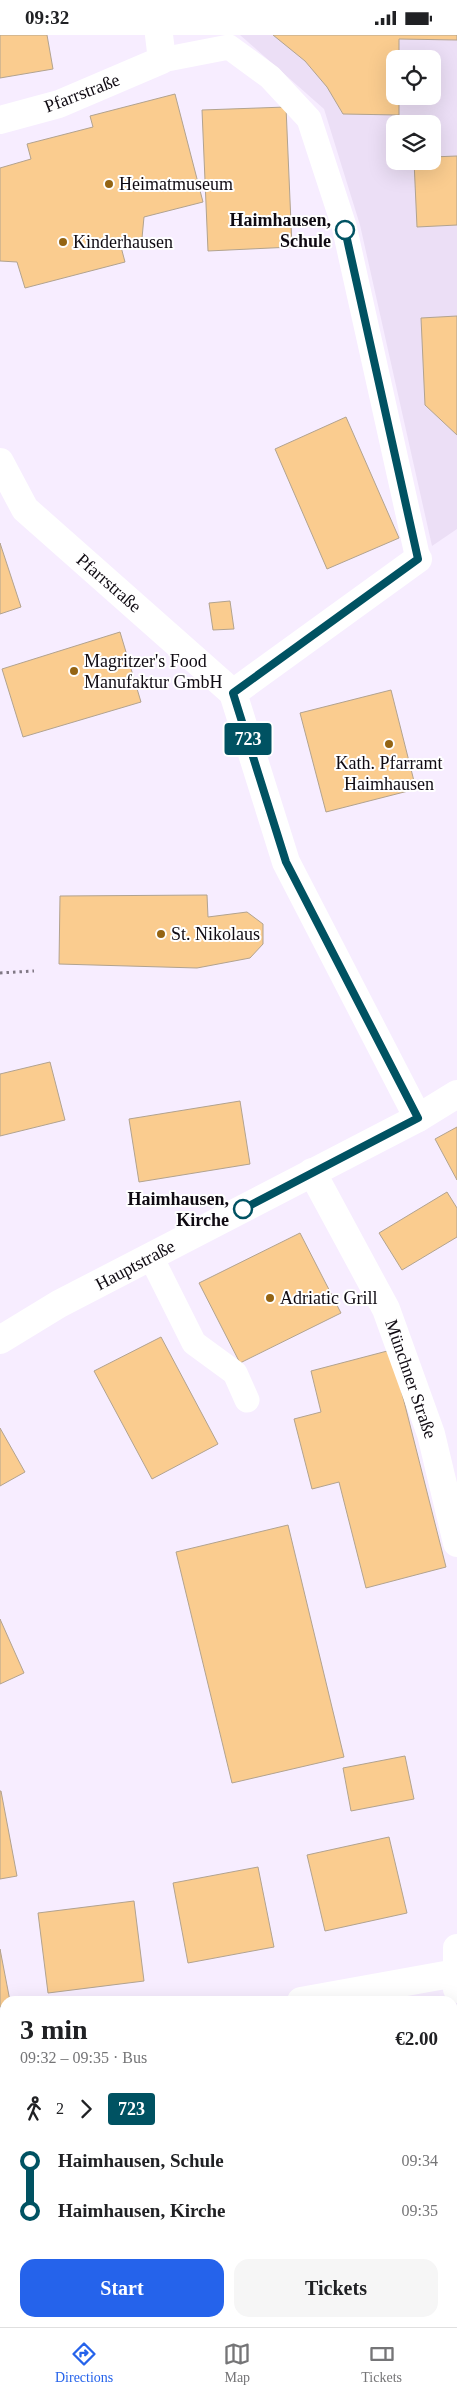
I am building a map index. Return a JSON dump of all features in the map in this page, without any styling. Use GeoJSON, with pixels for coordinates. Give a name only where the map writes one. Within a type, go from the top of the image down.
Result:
{"type":"FeatureCollection","features":[{"type":"Feature","properties":{"kind":"street","name":"Pfarrstraße"},"geometry":{"type":"LineString","coordinates":[[0,120],[59,104],[160,48]]}},
{"type":"Feature","properties":{"kind":"street","name":"Pfarrstraße"},"geometry":{"type":"LineString","coordinates":[[0,462],[25,509],[233,693]]}},
{"type":"Feature","properties":{"kind":"street"},"geometry":{"type":"LineString","coordinates":[[418,559],[233,693],[286,862],[418,1118]]}},
{"type":"Feature","properties":{"kind":"street","name":"Hauptstraße"},"geometry":{"type":"LineString","coordinates":[[0,1340],[60,1304],[418,1118],[457,1093]]}},
{"type":"Feature","properties":{"kind":"street","name":"Münchner Straße"},"geometry":{"type":"LineString","coordinates":[[312,1172],[386,1309],[431,1434],[457,1543]]}},
{"type":"Feature","properties":{"kind":"street"},"geometry":{"type":"LineString","coordinates":[[326,1996],[457,1970]]}},
{"type":"Feature","properties":{"kind":"lane"},"geometry":{"type":"LineString","coordinates":[[160,48],[229,47],[270,77],[309,119],[344,226],[418,559]]}},
{"type":"Feature","properties":{"kind":"lane"},"geometry":{"type":"LineString","coordinates":[[151,1257],[194,1343],[235,1373],[247,1400]]}},
{"type":"Feature","properties":{"kind":"path"},"geometry":{"type":"LineString","coordinates":[[0,973],[34,971]]}},
{"type":"Feature","properties":{"kind":"shaded area"},"geometry":{"type":"Polygon","coordinates":[[[240,35],[457,35],[457,529],[432,546],[360,225],[324,109],[240,35]]]}},
{"type":"Feature","properties":{"kind":"building"},"geometry":{"type":"Polygon","coordinates":[[[0,35],[47,35],[53,69],[0,78],[0,35]]]}},
{"type":"Feature","properties":{"kind":"building"},"geometry":{"type":"Polygon","coordinates":[[[273,35],[457,35],[457,40],[399,39],[399,50],[386,50],[386,105],[399,105],[399,115],[343,114],[327,87],[305,61],[273,35]]]}},
{"type":"Feature","properties":{"kind":"building"},"geometry":{"type":"Polygon","coordinates":[[[175,94],[203,202],[144,217],[142,238],[120,243],[125,262],[25,288],[17,262],[0,261],[0,168],[31,159],[27,144],[93,127],[90,116],[175,94]]]}},
{"type":"Feature","properties":{"kind":"building"},"geometry":{"type":"Polygon","coordinates":[[[286,107],[292,247],[208,251],[202,110],[286,107]]]}},
{"type":"Feature","properties":{"kind":"building"},"geometry":{"type":"Polygon","coordinates":[[[457,156],[457,225],[417,227],[414,170],[441,170],[441,157],[457,156]]]}},
{"type":"Feature","properties":{"kind":"building"},"geometry":{"type":"Polygon","coordinates":[[[457,316],[457,435],[425,405],[421,318],[457,316]]]}},
{"type":"Feature","properties":{"kind":"building"},"geometry":{"type":"Polygon","coordinates":[[[346,417],[399,538],[327,569],[275,449],[346,417]]]}},
{"type":"Feature","properties":{"kind":"building"},"geometry":{"type":"Polygon","coordinates":[[[0,543],[21,607],[0,614],[0,543]]]}},
{"type":"Feature","properties":{"kind":"building"},"geometry":{"type":"Polygon","coordinates":[[[230,601],[234,629],[213,630],[209,603],[230,601]]]}},
{"type":"Feature","properties":{"kind":"building"},"geometry":{"type":"Polygon","coordinates":[[[120,632],[141,702],[23,737],[2,669],[120,632]]]}},
{"type":"Feature","properties":{"kind":"building"},"geometry":{"type":"Polygon","coordinates":[[[391,690],[416,789],[326,812],[300,713],[391,690]]]}},
{"type":"Feature","properties":{"kind":"building","name":"St. Nikolaus"},"geometry":{"type":"Polygon","coordinates":[[[207,895],[208,917],[247,912],[263,924],[263,944],[250,958],[197,968],[59,964],[60,896],[207,895]]]}},
{"type":"Feature","properties":{"kind":"building"},"geometry":{"type":"Polygon","coordinates":[[[50,1062],[65,1120],[0,1136],[0,1074],[50,1062]]]}},
{"type":"Feature","properties":{"kind":"building"},"geometry":{"type":"Polygon","coordinates":[[[240,1101],[250,1164],[139,1182],[129,1119],[240,1101]]]}},
{"type":"Feature","properties":{"kind":"building"},"geometry":{"type":"Polygon","coordinates":[[[457,1127],[457,1180],[435,1139],[457,1127]]]}},
{"type":"Feature","properties":{"kind":"building"},"geometry":{"type":"Polygon","coordinates":[[[447,1192],[457,1208],[457,1237],[402,1270],[379,1233],[447,1192]]]}},
{"type":"Feature","properties":{"kind":"building","name":"Adriatic Grill"},"geometry":{"type":"Polygon","coordinates":[[[300,1233],[341,1313],[240,1363],[199,1283],[300,1233]]]}},
{"type":"Feature","properties":{"kind":"building"},"geometry":{"type":"Polygon","coordinates":[[[161,1337],[218,1444],[152,1479],[94,1371],[161,1337]]]}},
{"type":"Feature","properties":{"kind":"building"},"geometry":{"type":"Polygon","coordinates":[[[391,1350],[446,1567],[366,1588],[339,1482],[312,1489],[294,1419],[321,1412],[311,1371],[391,1350]]]}},
{"type":"Feature","properties":{"kind":"building"},"geometry":{"type":"Polygon","coordinates":[[[0,1428],[25,1472],[0,1486],[0,1428]]]}},
{"type":"Feature","properties":{"kind":"building"},"geometry":{"type":"Polygon","coordinates":[[[288,1525],[344,1757],[232,1783],[176,1552],[288,1525]]]}},
{"type":"Feature","properties":{"kind":"building"},"geometry":{"type":"Polygon","coordinates":[[[0,1619],[24,1673],[0,1684],[0,1619]]]}},
{"type":"Feature","properties":{"kind":"building"},"geometry":{"type":"Polygon","coordinates":[[[405,1756],[414,1799],[351,1811],[343,1768],[405,1756]]]}},
{"type":"Feature","properties":{"kind":"building"},"geometry":{"type":"Polygon","coordinates":[[[0,1791],[17,1876],[0,1879],[0,1791]]]}},
{"type":"Feature","properties":{"kind":"building"},"geometry":{"type":"Polygon","coordinates":[[[389,1837],[407,1913],[325,1931],[307,1855],[389,1837]]]}},
{"type":"Feature","properties":{"kind":"building"},"geometry":{"type":"Polygon","coordinates":[[[258,1867],[274,1947],[188,1963],[173,1883],[258,1867]]]}},
{"type":"Feature","properties":{"kind":"building"},"geometry":{"type":"Polygon","coordinates":[[[134,1901],[144,1981],[48,1993],[38,1913],[134,1901]]]}},
{"type":"Feature","properties":{"kind":"building"},"geometry":{"type":"Polygon","coordinates":[[[0,1949],[9,1996],[0,1996],[0,1949]]]}},
{"type":"Feature","properties":{"kind":"bus line","name":"723"},"geometry":{"type":"LineString","coordinates":[[243,1209],[418,1118],[286,862],[233,693],[418,559],[345,230]]}},
{"type":"Feature","properties":{"kind":"place","name":"Heimatmuseum"},"geometry":{"type":"Point","coordinates":[109,184]}},
{"type":"Feature","properties":{"kind":"place","name":"Haimhausen, Schule"},"geometry":{"type":"Point","coordinates":[345,230]}},
{"type":"Feature","properties":{"kind":"place","name":"Kinderhausen"},"geometry":{"type":"Point","coordinates":[63,242]}},
{"type":"Feature","properties":{"kind":"place","name":"Magritzer's Food Manufaktur GmbH"},"geometry":{"type":"Point","coordinates":[74,671]}},
{"type":"Feature","properties":{"kind":"place","name":"Kath. Pfarramt Haimhausen"},"geometry":{"type":"Point","coordinates":[389,744]}},
{"type":"Feature","properties":{"kind":"place","name":"St. Nikolaus"},"geometry":{"type":"Point","coordinates":[161,934]}},
{"type":"Feature","properties":{"kind":"place","name":"Haimhausen, Kirche"},"geometry":{"type":"Point","coordinates":[243,1209]}},
{"type":"Feature","properties":{"kind":"place","name":"Adriatic Grill"},"geometry":{"type":"Point","coordinates":[270,1298]}}]}
